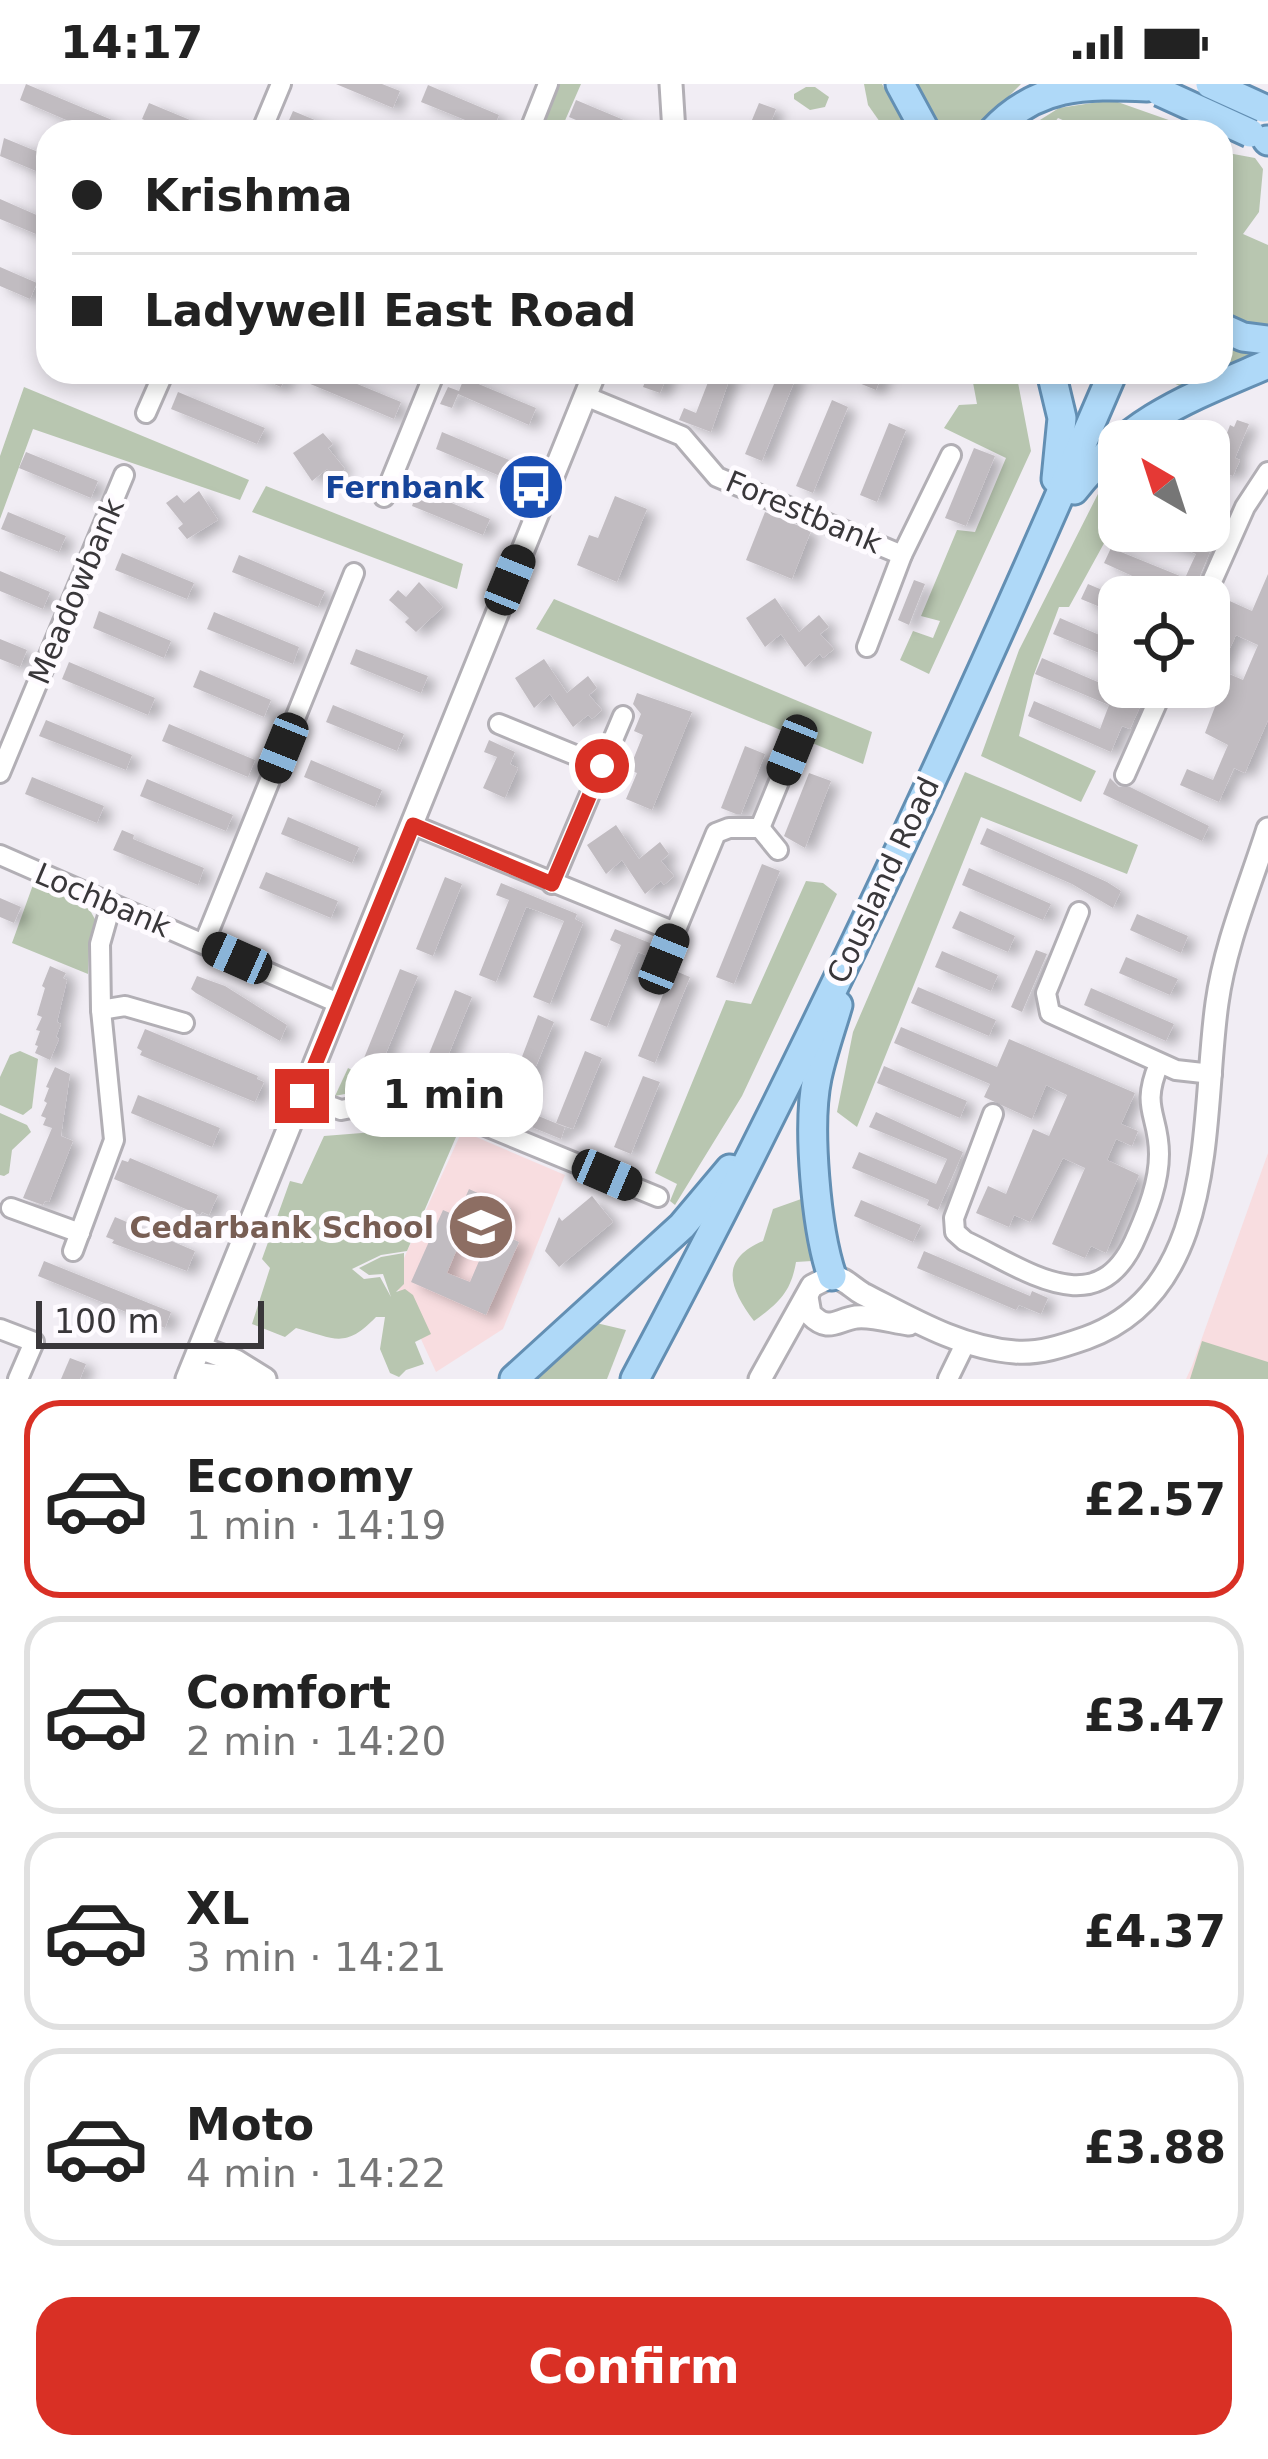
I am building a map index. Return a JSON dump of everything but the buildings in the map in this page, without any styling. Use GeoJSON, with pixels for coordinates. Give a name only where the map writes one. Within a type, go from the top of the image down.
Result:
{"type":"FeatureCollection","features":[{"type":"Feature","properties":{"kind":"main road"},"geometry":{"type":"LineString","coordinates":[[900,84],[920,120]]}},
{"type":"Feature","properties":{"kind":"main road"},"geometry":{"type":"LineString","coordinates":[[1210,84],[1264,129]]}},
{"type":"Feature","properties":{"kind":"main road"},"geometry":{"type":"LineString","coordinates":[[1221,120],[1236,84]]}},
{"type":"Feature","properties":{"kind":"main road"},"geometry":{"type":"LineString","coordinates":[[1004,120],[1040,94],[1078,85],[1149,88],[1264,129]]}},
{"type":"Feature","properties":{"kind":"main road"},"geometry":{"type":"LineString","coordinates":[[1233,332],[1268,340]]}},
{"type":"Feature","properties":{"kind":"main road"},"geometry":{"type":"LineString","coordinates":[[1233,380],[1268,364]]}},
{"type":"Feature","properties":{"kind":"main road"},"geometry":{"type":"LineString","coordinates":[[1031,563],[1061,445],[1062,418],[1054,384]]}},
{"type":"Feature","properties":{"kind":"main road","name":"Cousland Road"},"geometry":{"type":"LineString","coordinates":[[635,1379],[863,920],[1031,563],[1108,384]]}},
{"type":"Feature","properties":{"kind":"main road"},"geometry":{"type":"LineString","coordinates":[[1031,563],[1071,494],[1102,454],[1162,411],[1223,384]]}},
{"type":"Feature","properties":{"kind":"main road"},"geometry":{"type":"LineString","coordinates":[[843,1283],[826,1256],[814,1159],[816,1082],[863,920]]}},
{"type":"Feature","properties":{"kind":"main road"},"geometry":{"type":"LineString","coordinates":[[514,1379],[682,1226],[761,1132]]}},
{"type":"Feature","properties":{"kind":"street"},"geometry":{"type":"LineString","coordinates":[[266,120],[280,84]]}},
{"type":"Feature","properties":{"kind":"street"},"geometry":{"type":"LineString","coordinates":[[534,120],[548,84]]}},
{"type":"Feature","properties":{"kind":"street"},"geometry":{"type":"LineString","coordinates":[[671,84],[673,120]]}},
{"type":"Feature","properties":{"kind":"street"},"geometry":{"type":"LineString","coordinates":[[145,401],[156,384]]}},
{"type":"Feature","properties":{"kind":"street"},"geometry":{"type":"LineString","coordinates":[[384,497],[430,384]]}},
{"type":"Feature","properties":{"kind":"street"},"geometry":{"type":"LineString","coordinates":[[250,1379],[188,1376],[590,384]]}},
{"type":"Feature","properties":{"kind":"street","name":"Forestbank"},"geometry":{"type":"LineString","coordinates":[[585,396],[682,436],[717,477],[902,555]]}},
{"type":"Feature","properties":{"kind":"street","name":"Forestbank"},"geometry":{"type":"LineString","coordinates":[[867,646],[902,555],[951,455]]}},
{"type":"Feature","properties":{"kind":"street"},"geometry":{"type":"LineString","coordinates":[[1214,576],[1245,507],[1268,472]]}},
{"type":"Feature","properties":{"kind":"street","name":"Meadowbank"},"geometry":{"type":"LineString","coordinates":[[0,772],[124,475]]}},
{"type":"Feature","properties":{"kind":"street"},"geometry":{"type":"LineString","coordinates":[[204,943],[354,573]]}},
{"type":"Feature","properties":{"kind":"street"},"geometry":{"type":"LineString","coordinates":[[1125,775],[1155,708]]}},
{"type":"Feature","properties":{"kind":"street"},"geometry":{"type":"LineString","coordinates":[[552,884],[623,716]]}},
{"type":"Feature","properties":{"kind":"street"},"geometry":{"type":"LineString","coordinates":[[499,724],[602,766]]}},
{"type":"Feature","properties":{"kind":"street"},"geometry":{"type":"LineString","coordinates":[[760,828],[792,750]]}},
{"type":"Feature","properties":{"kind":"street"},"geometry":{"type":"LineString","coordinates":[[413,825],[675,932]]}},
{"type":"Feature","properties":{"kind":"street"},"geometry":{"type":"LineString","coordinates":[[664,959],[712,839],[721,829],[760,828]]}},
{"type":"Feature","properties":{"kind":"street"},"geometry":{"type":"LineString","coordinates":[[760,828],[778,850]]}},
{"type":"Feature","properties":{"kind":"street"},"geometry":{"type":"LineString","coordinates":[[760,1379],[821,1278],[843,1283],[966,1342],[1014,1352],[1065,1346],[1114,1324],[1150,1293],[1172,1260],[1203,1172],[1217,999],[1268,829]]}},
{"type":"Feature","properties":{"kind":"street","name":"Lochbank"},"geometry":{"type":"LineString","coordinates":[[0,855],[338,1004]]}},
{"type":"Feature","properties":{"kind":"street"},"geometry":{"type":"LineString","coordinates":[[11,1208],[77,1242],[114,1140],[101,1010],[100,944],[111,905]]}},
{"type":"Feature","properties":{"kind":"street"},"geometry":{"type":"LineString","coordinates":[[1079,912],[1046,993],[1050,1013],[1159,1064],[1212,1074]]}},
{"type":"Feature","properties":{"kind":"street"},"geometry":{"type":"LineString","coordinates":[[101,1010],[125,1006],[184,1023]]}},
{"type":"Feature","properties":{"kind":"street"},"geometry":{"type":"LineString","coordinates":[[993,1114],[954,1218],[955,1232],[1061,1285],[1085,1288],[1107,1278],[1121,1263],[1148,1207],[1160,1149],[1148,1096],[1159,1064]]}},
{"type":"Feature","properties":{"kind":"street"},"geometry":{"type":"LineString","coordinates":[[302,1096],[341,1110],[413,1096],[658,1197]]}},
{"type":"Feature","properties":{"kind":"street"},"geometry":{"type":"LineString","coordinates":[[843,1283],[856,1308],[852,1317]]}},
{"type":"Feature","properties":{"kind":"street"},"geometry":{"type":"LineString","coordinates":[[807,1297],[816,1321]]}},
{"type":"Feature","properties":{"kind":"street"},"geometry":{"type":"LineString","coordinates":[[816,1321],[835,1326],[852,1317],[927,1326]]}},
{"type":"Feature","properties":{"kind":"street"},"geometry":{"type":"LineString","coordinates":[[779,1349],[816,1321]]}},
{"type":"Feature","properties":{"kind":"street"},"geometry":{"type":"LineString","coordinates":[[0,1329],[39,1345],[18,1379]]}},
{"type":"Feature","properties":{"kind":"street"},"geometry":{"type":"LineString","coordinates":[[948,1379],[966,1342]]}},
{"type":"Feature","properties":{"kind":"street"},"geometry":{"type":"LineString","coordinates":[[200,1348],[236,1361],[265,1379]]}},
{"type":"Feature","properties":{"kind":"shaded area","name":"Cedarbank School"},"geometry":{"type":"Polygon","coordinates":[[[462,1131],[565,1175],[503,1329],[436,1372],[394,1280],[462,1131]]]}},
{"type":"Feature","properties":{"kind":"shaded area"},"geometry":{"type":"Polygon","coordinates":[[[1268,1153],[1268,1379],[1186,1379],[1192,1366],[1268,1153]]]}},
{"type":"Feature","properties":{"kind":"green space"},"geometry":{"type":"Polygon","coordinates":[[[554,84],[581,84],[565,120],[541,120],[554,84]]]}},
{"type":"Feature","properties":{"kind":"green space"},"geometry":{"type":"Polygon","coordinates":[[[864,84],[882,84],[902,120],[879,120],[868,105],[864,84]]]}},
{"type":"Feature","properties":{"kind":"green space"},"geometry":{"type":"Polygon","coordinates":[[[913,84],[1021,84],[989,120],[934,120],[913,84]]]}},
{"type":"Feature","properties":{"kind":"green space"},"geometry":{"type":"Polygon","coordinates":[[[806,87],[829,97],[825,107],[810,110],[794,99],[806,87]]]}},
{"type":"Feature","properties":{"kind":"green space"},"geometry":{"type":"Polygon","coordinates":[[[1112,100],[1169,120],[1040,120],[1059,108],[1112,100]]]}},
{"type":"Feature","properties":{"kind":"green space"},"geometry":{"type":"Polygon","coordinates":[[[1233,154],[1255,158],[1263,169],[1259,212],[1243,234],[1268,245],[1268,325],[1233,317],[1233,154]]]}},
{"type":"Feature","properties":{"kind":"green space"},"geometry":{"type":"Polygon","coordinates":[[[1233,345],[1259,352],[1261,357],[1233,369],[1233,345]]]}},
{"type":"Feature","properties":{"kind":"green space"},"geometry":{"type":"Polygon","coordinates":[[[973,384],[1018,384],[1031,451],[929,674],[900,660],[913,631],[933,638],[940,621],[921,616],[957,530],[975,532],[1006,458],[944,428],[959,405],[977,404],[973,384]]]}},
{"type":"Feature","properties":{"kind":"green space"},"geometry":{"type":"Polygon","coordinates":[[[24,387],[249,480],[240,500],[33,429],[0,519],[0,456],[24,387]]]}},
{"type":"Feature","properties":{"kind":"green space"},"geometry":{"type":"Polygon","coordinates":[[[266,486],[463,564],[457,589],[252,512],[266,486]]]}},
{"type":"Feature","properties":{"kind":"green space"},"geometry":{"type":"Polygon","coordinates":[[[1098,494],[1099,552],[1069,607],[1059,607],[1033,677],[1019,736],[1096,771],[1081,802],[981,756],[1019,650],[1098,494]]]}},
{"type":"Feature","properties":{"kind":"green space"},"geometry":{"type":"Polygon","coordinates":[[[554,599],[872,732],[863,764],[536,629],[554,599]]]}},
{"type":"Feature","properties":{"kind":"green space"},"geometry":{"type":"Polygon","coordinates":[[[965,772],[1138,845],[1127,874],[981,817],[857,1127],[837,1112],[853,1032],[965,772]]]}},
{"type":"Feature","properties":{"kind":"green space"},"geometry":{"type":"Polygon","coordinates":[[[806,881],[823,883],[837,894],[742,1096],[675,1205],[670,1201],[677,1184],[655,1173],[726,1000],[751,1004],[806,881]]]}},
{"type":"Feature","properties":{"kind":"green space"},"geometry":{"type":"Polygon","coordinates":[[[34,882],[87,905],[96,921],[88,974],[12,943],[34,882]]]}},
{"type":"Feature","properties":{"kind":"green space"},"geometry":{"type":"Polygon","coordinates":[[[20,1051],[38,1059],[32,1108],[23,1115],[0,1105],[0,1077],[10,1055],[20,1051]]]}},
{"type":"Feature","properties":{"kind":"green space"},"geometry":{"type":"Polygon","coordinates":[[[348,1068],[384,1086],[335,1096],[348,1068]]]}},
{"type":"Feature","properties":{"kind":"green space"},"geometry":{"type":"Polygon","coordinates":[[[414,1105],[431,1111],[422,1126],[368,1128],[372,1114],[414,1105]]]}},
{"type":"Feature","properties":{"kind":"green space"},"geometry":{"type":"Polygon","coordinates":[[[0,1113],[27,1125],[31,1132],[12,1150],[9,1173],[4,1176],[0,1175],[0,1113]]]}},
{"type":"Feature","properties":{"kind":"green space"},"geometry":{"type":"Polygon","coordinates":[[[450,1126],[459,1130],[407,1251],[381,1255],[352,1269],[364,1279],[380,1277],[391,1297],[383,1274],[369,1275],[359,1268],[404,1253],[404,1284],[396,1292],[405,1289],[413,1295],[431,1334],[415,1342],[424,1364],[399,1377],[390,1373],[380,1349],[385,1317],[376,1317],[356,1334],[339,1339],[296,1328],[285,1337],[252,1324],[270,1268],[262,1259],[290,1181],[302,1184],[324,1136],[450,1126]]]}},
{"type":"Feature","properties":{"kind":"green space"},"geometry":{"type":"Polygon","coordinates":[[[804,1198],[812,1261],[796,1262],[782,1296],[754,1321],[734,1287],[734,1266],[763,1241],[773,1209],[804,1198]]]}},
{"type":"Feature","properties":{"kind":"green space"},"geometry":{"type":"Polygon","coordinates":[[[592,1322],[626,1330],[607,1379],[528,1379],[592,1322]]]}},
{"type":"Feature","properties":{"kind":"green space"},"geometry":{"type":"Polygon","coordinates":[[[1202,1341],[1268,1362],[1268,1379],[1190,1379],[1202,1341]]]}},
{"type":"Feature","properties":{"kind":"place","name":"Fernbank"},"geometry":{"type":"Point","coordinates":[531,487]}},
{"type":"Feature","properties":{"kind":"place","name":"Cedarbank School"},"geometry":{"type":"Point","coordinates":[481,1227]}},
{"type":"Feature","properties":{"kind":"route"},"geometry":{"type":"LineString","coordinates":[[302,1096],[413,825],[552,884],[602,766]]}}]}
